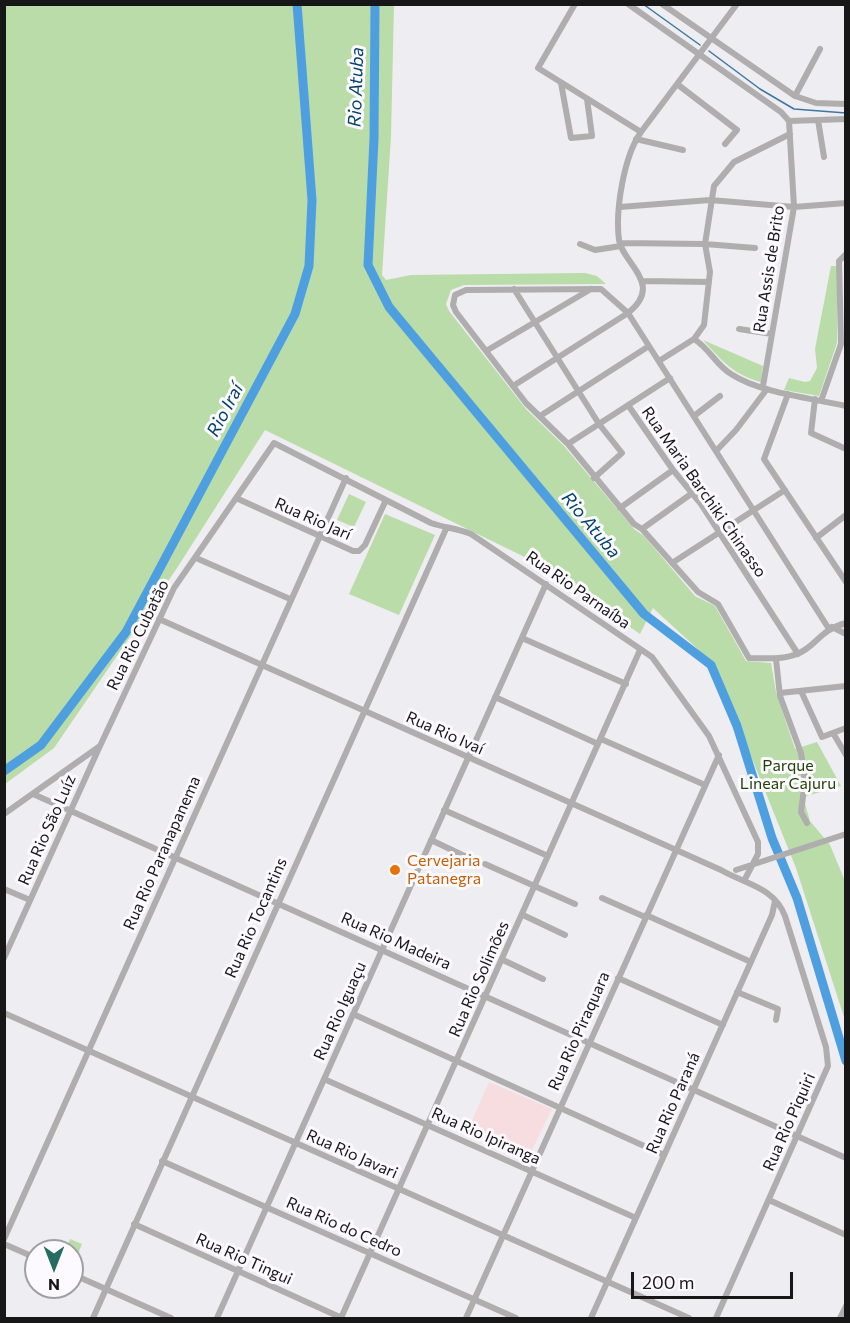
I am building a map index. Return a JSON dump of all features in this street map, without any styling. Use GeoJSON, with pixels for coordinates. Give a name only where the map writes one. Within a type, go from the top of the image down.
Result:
{"type":"FeatureCollection","features":[{"type":"Feature","properties":{"kind":"street"},"geometry":{"type":"LineString","coordinates":[[575,4],[538,68],[641,132]]}},
{"type":"Feature","properties":{"kind":"street"},"geometry":{"type":"LineString","coordinates":[[628,4],[781,112],[789,121],[846,119]]}},
{"type":"Feature","properties":{"kind":"street"},"geometry":{"type":"LineString","coordinates":[[662,4],[795,96],[816,103],[846,104]]}},
{"type":"Feature","properties":{"kind":"street"},"geometry":{"type":"LineString","coordinates":[[513,386],[628,313],[639,300],[642,281],[638,268],[620,245],[620,207],[627,164],[636,139],[737,4]]}},
{"type":"Feature","properties":{"kind":"street"},"geometry":{"type":"LineString","coordinates":[[795,96],[820,49]]}},
{"type":"Feature","properties":{"kind":"street"},"geometry":{"type":"LineString","coordinates":[[561,83],[571,138],[592,136],[587,99]]}},
{"type":"Feature","properties":{"kind":"street"},"geometry":{"type":"LineString","coordinates":[[677,84],[737,130],[725,144]]}},
{"type":"Feature","properties":{"kind":"street"},"geometry":{"type":"LineString","coordinates":[[818,120],[824,157]]}},
{"type":"Feature","properties":{"kind":"street","name":"Rua Assis de Brito"},"geometry":{"type":"LineString","coordinates":[[716,451],[736,430],[765,388],[794,207],[789,121]]}},
{"type":"Feature","properties":{"kind":"street"},"geometry":{"type":"LineString","coordinates":[[659,361],[694,339],[705,320],[710,266],[705,244],[710,200],[714,186],[730,164],[790,134]]}},
{"type":"Feature","properties":{"kind":"street"},"geometry":{"type":"LineString","coordinates":[[636,139],[683,150]]}},
{"type":"Feature","properties":{"kind":"street"},"geometry":{"type":"LineString","coordinates":[[620,207],[710,200],[794,207],[846,203]]}},
{"type":"Feature","properties":{"kind":"street"},"geometry":{"type":"LineString","coordinates":[[580,244],[599,250],[620,245],[705,244],[755,248]]}},
{"type":"Feature","properties":{"kind":"street"},"geometry":{"type":"LineString","coordinates":[[846,255],[839,261],[841,344],[818,400],[811,433],[846,449]]}},
{"type":"Feature","properties":{"kind":"street"},"geometry":{"type":"LineString","coordinates":[[642,281],[710,282]]}},
{"type":"Feature","properties":{"kind":"street"},"geometry":{"type":"LineString","coordinates":[[514,289],[599,424],[622,453],[594,478]]}},
{"type":"Feature","properties":{"kind":"street"},"geometry":{"type":"LineString","coordinates":[[486,351],[591,289]]}},
{"type":"Feature","properties":{"kind":"street"},"geometry":{"type":"LineString","coordinates":[[846,624],[830,628],[798,654],[776,659],[749,658],[720,606],[698,592],[642,529],[634,524],[568,444],[513,386],[456,312],[453,298],[463,290],[601,289],[628,313],[830,628],[846,634]]}},
{"type":"Feature","properties":{"kind":"street"},"geometry":{"type":"LineString","coordinates":[[738,329],[772,334]]}},
{"type":"Feature","properties":{"kind":"street"},"geometry":{"type":"LineString","coordinates":[[694,339],[727,372],[765,388],[846,406]]}},
{"type":"Feature","properties":{"kind":"street"},"geometry":{"type":"LineString","coordinates":[[540,416],[650,346]]}},
{"type":"Feature","properties":{"kind":"street"},"geometry":{"type":"LineString","coordinates":[[568,444],[670,378]]}},
{"type":"Feature","properties":{"kind":"street"},"geometry":{"type":"LineString","coordinates":[[788,394],[764,459],[846,582]]}},
{"type":"Feature","properties":{"kind":"street"},"geometry":{"type":"LineString","coordinates":[[694,416],[720,396]]}},
{"type":"Feature","properties":{"kind":"street","name":"Rua Maria Barchiki Chinasso"},"geometry":{"type":"LineString","coordinates":[[628,405],[672,470],[720,532],[798,654]]}},
{"type":"Feature","properties":{"kind":"street","name":"Rua Rio Parnaíba"},"geometry":{"type":"LineString","coordinates":[[274,443],[446,529],[457,528],[471,534],[652,657],[670,679],[718,755],[758,842],[758,854],[752,866]]}},
{"type":"Feature","properties":{"kind":"street","name":"Rua Rio Cubatão"},"geometry":{"type":"LineString","coordinates":[[4,814],[100,746],[174,588],[274,443]]}},
{"type":"Feature","properties":{"kind":"street"},"geometry":{"type":"LineString","coordinates":[[620,508],[672,470]]}},
{"type":"Feature","properties":{"kind":"street","name":"Rua Rio Paranapanema"},"geometry":{"type":"LineString","coordinates":[[4,1239],[346,478]]}},
{"type":"Feature","properties":{"kind":"street"},"geometry":{"type":"LineString","coordinates":[[672,563],[785,490]]}},
{"type":"Feature","properties":{"kind":"street"},"geometry":{"type":"LineString","coordinates":[[642,529],[691,494]]}},
{"type":"Feature","properties":{"kind":"street","name":"Rua Rio Jarí"},"geometry":{"type":"LineString","coordinates":[[236,498],[341,548],[359,551],[365,545],[386,500]]}},
{"type":"Feature","properties":{"kind":"street"},"geometry":{"type":"LineString","coordinates":[[816,538],[846,515]]}},
{"type":"Feature","properties":{"kind":"street","name":"Rua Rio Tocantins"},"geometry":{"type":"LineString","coordinates":[[93,1318],[446,529]]}},
{"type":"Feature","properties":{"kind":"street"},"geometry":{"type":"LineString","coordinates":[[196,558],[290,599]]}},
{"type":"Feature","properties":{"kind":"street","name":"Rua Rio Iguaçu"},"geometry":{"type":"LineString","coordinates":[[217,1318],[546,584]]}},
{"type":"Feature","properties":{"kind":"street","name":"Rua Rio Ivaí"},"geometry":{"type":"LineString","coordinates":[[159,619],[721,870],[736,879],[747,878]]}},
{"type":"Feature","properties":{"kind":"street"},"geometry":{"type":"LineString","coordinates":[[522,638],[626,684]]}},
{"type":"Feature","properties":{"kind":"street","name":"Rua Rio Solimões"},"geometry":{"type":"LineString","coordinates":[[342,1318],[640,651]]}},
{"type":"Feature","properties":{"kind":"street"},"geometry":{"type":"LineString","coordinates":[[776,659],[780,693],[801,753],[804,781],[801,812],[807,823]]}},
{"type":"Feature","properties":{"kind":"street"},"geometry":{"type":"LineString","coordinates":[[780,693],[846,686]]}},
{"type":"Feature","properties":{"kind":"street"},"geometry":{"type":"LineString","coordinates":[[801,691],[822,737],[846,728]]}},
{"type":"Feature","properties":{"kind":"street"},"geometry":{"type":"LineString","coordinates":[[495,697],[705,785]]}},
{"type":"Feature","properties":{"kind":"street"},"geometry":{"type":"LineString","coordinates":[[833,733],[846,755]]}},
{"type":"Feature","properties":{"kind":"street","name":"Rua Rio São Luíz"},"geometry":{"type":"LineString","coordinates":[[4,958],[69,810],[100,746]]}},
{"type":"Feature","properties":{"kind":"street","name":"Rua Rio Piraquara"},"geometry":{"type":"LineString","coordinates":[[466,1318],[718,755]]}},
{"type":"Feature","properties":{"kind":"street","name":"Rua Rio Madeira"},"geometry":{"type":"LineString","coordinates":[[33,794],[846,1158]]}},
{"type":"Feature","properties":{"kind":"street"},"geometry":{"type":"LineString","coordinates":[[444,810],[548,856]]}},
{"type":"Feature","properties":{"kind":"street","name":"Rua Rio Ivaí"},"geometry":{"type":"LineString","coordinates":[[721,870],[752,866],[846,834]]}},
{"type":"Feature","properties":{"kind":"street"},"geometry":{"type":"LineString","coordinates":[[431,840],[477,862]]}},
{"type":"Feature","properties":{"kind":"street"},"geometry":{"type":"LineString","coordinates":[[485,864],[575,904]]}},
{"type":"Feature","properties":{"kind":"street"},"geometry":{"type":"LineString","coordinates":[[747,878],[752,866]]}},
{"type":"Feature","properties":{"kind":"street"},"geometry":{"type":"LineString","coordinates":[[736,879],[738,869],[746,868],[747,878]]}},
{"type":"Feature","properties":{"kind":"street"},"geometry":{"type":"LineString","coordinates":[[747,878],[774,897]]}},
{"type":"Feature","properties":{"kind":"street"},"geometry":{"type":"LineString","coordinates":[[4,890],[30,900]]}},
{"type":"Feature","properties":{"kind":"street","name":"Rua Rio Paraná"},"geometry":{"type":"LineString","coordinates":[[591,1318],[775,908],[774,897]]}},
{"type":"Feature","properties":{"kind":"street","name":"Rua Rio Piquiri"},"geometry":{"type":"LineString","coordinates":[[716,1318],[828,1066],[829,1059],[785,916],[774,897]]}},
{"type":"Feature","properties":{"kind":"street"},"geometry":{"type":"LineString","coordinates":[[602,898],[751,962]]}},
{"type":"Feature","properties":{"kind":"street"},"geometry":{"type":"LineString","coordinates":[[523,915],[565,935]]}},
{"type":"Feature","properties":{"kind":"street"},"geometry":{"type":"LineString","coordinates":[[502,960],[543,979]]}},
{"type":"Feature","properties":{"kind":"street"},"geometry":{"type":"LineString","coordinates":[[618,978],[723,1024]]}},
{"type":"Feature","properties":{"kind":"street"},"geometry":{"type":"LineString","coordinates":[[737,992],[778,1009],[779,1014],[776,1020]]}},
{"type":"Feature","properties":{"kind":"street","name":"Rua Rio Javari"},"geometry":{"type":"LineString","coordinates":[[4,1013],[689,1318]]}},
{"type":"Feature","properties":{"kind":"street"},"geometry":{"type":"LineString","coordinates":[[353,1014],[664,1155]]}},
{"type":"Feature","properties":{"kind":"street","name":"Rua Rio Ipiranga"},"geometry":{"type":"LineString","coordinates":[[324,1079],[636,1218]]}},
{"type":"Feature","properties":{"kind":"street","name":"Rua Rio do Cedro"},"geometry":{"type":"LineString","coordinates":[[162,1161],[516,1318]]}},
{"type":"Feature","properties":{"kind":"street"},"geometry":{"type":"LineString","coordinates":[[769,1200],[846,1235]]}},
{"type":"Feature","properties":{"kind":"street","name":"Rua Rio Tingui"},"geometry":{"type":"LineString","coordinates":[[134,1224],[342,1318]]}},
{"type":"Feature","properties":{"kind":"street"},"geometry":{"type":"LineString","coordinates":[[4,1244],[24,1253]]}},
{"type":"Feature","properties":{"kind":"street"},"geometry":{"type":"LineString","coordinates":[[84,1280],[171,1318]]}},
{"type":"Feature","properties":{"kind":"street"},"geometry":{"type":"LineString","coordinates":[[840,1318],[846,1306]]}},
{"type":"Feature","properties":{"kind":"shaded area"},"geometry":{"type":"Polygon","coordinates":[[[489,1082],[552,1109],[526,1162],[466,1134],[489,1082]]]}},
{"type":"Feature","properties":{"kind":"green space","name":"Parque Linear Cajuru"},"geometry":{"type":"Polygon","coordinates":[[[5,5],[394,5],[391,136],[382,275],[386,280],[411,275],[585,273],[597,276],[606,284],[464,285],[451,290],[446,304],[449,311],[526,409],[564,446],[634,529],[644,536],[695,596],[715,606],[746,661],[771,663],[776,692],[795,749],[817,742],[841,786],[803,797],[810,821],[830,845],[845,881],[845,1020],[796,868],[714,664],[653,608],[640,634],[543,566],[265,430],[177,568],[54,748],[5,784],[5,5]]]}},
{"type":"Feature","properties":{"kind":"green space"},"geometry":{"type":"Polygon","coordinates":[[[831,266],[837,266],[837,343],[819,396],[784,390],[789,378],[810,381],[817,368],[815,349],[831,266]]]}},
{"type":"Feature","properties":{"kind":"green space"},"geometry":{"type":"Polygon","coordinates":[[[703,340],[763,366],[761,382],[736,371],[703,340]]]}},
{"type":"Feature","properties":{"kind":"green space"},"geometry":{"type":"Polygon","coordinates":[[[349,494],[366,502],[354,527],[337,520],[349,494]]]}},
{"type":"Feature","properties":{"kind":"green space"},"geometry":{"type":"Polygon","coordinates":[[[385,514],[435,535],[399,615],[349,594],[385,514]]]}},
{"type":"Feature","properties":{"kind":"waterway","name":"Rio Iraí"},"geometry":{"type":"LineString","coordinates":[[4,771],[41,745],[126,632],[295,314],[309,266],[312,200],[297,4]]}},
{"type":"Feature","properties":{"kind":"waterway","name":"Rio Atuba"},"geometry":{"type":"LineString","coordinates":[[375,4],[374,139],[368,265],[389,307],[644,614],[711,665],[737,726],[772,838],[797,898],[846,1061]]}},
{"type":"Feature","properties":{"kind":"waterway"},"geometry":{"type":"LineString","coordinates":[[643,4],[700,45]]}},
{"type":"Feature","properties":{"kind":"waterway"},"geometry":{"type":"LineString","coordinates":[[709,51],[760,89],[794,109],[846,113]]}},
{"type":"Feature","properties":{"kind":"place","name":"Cervejaria Patanegra"},"geometry":{"type":"Point","coordinates":[395,870]}}]}
